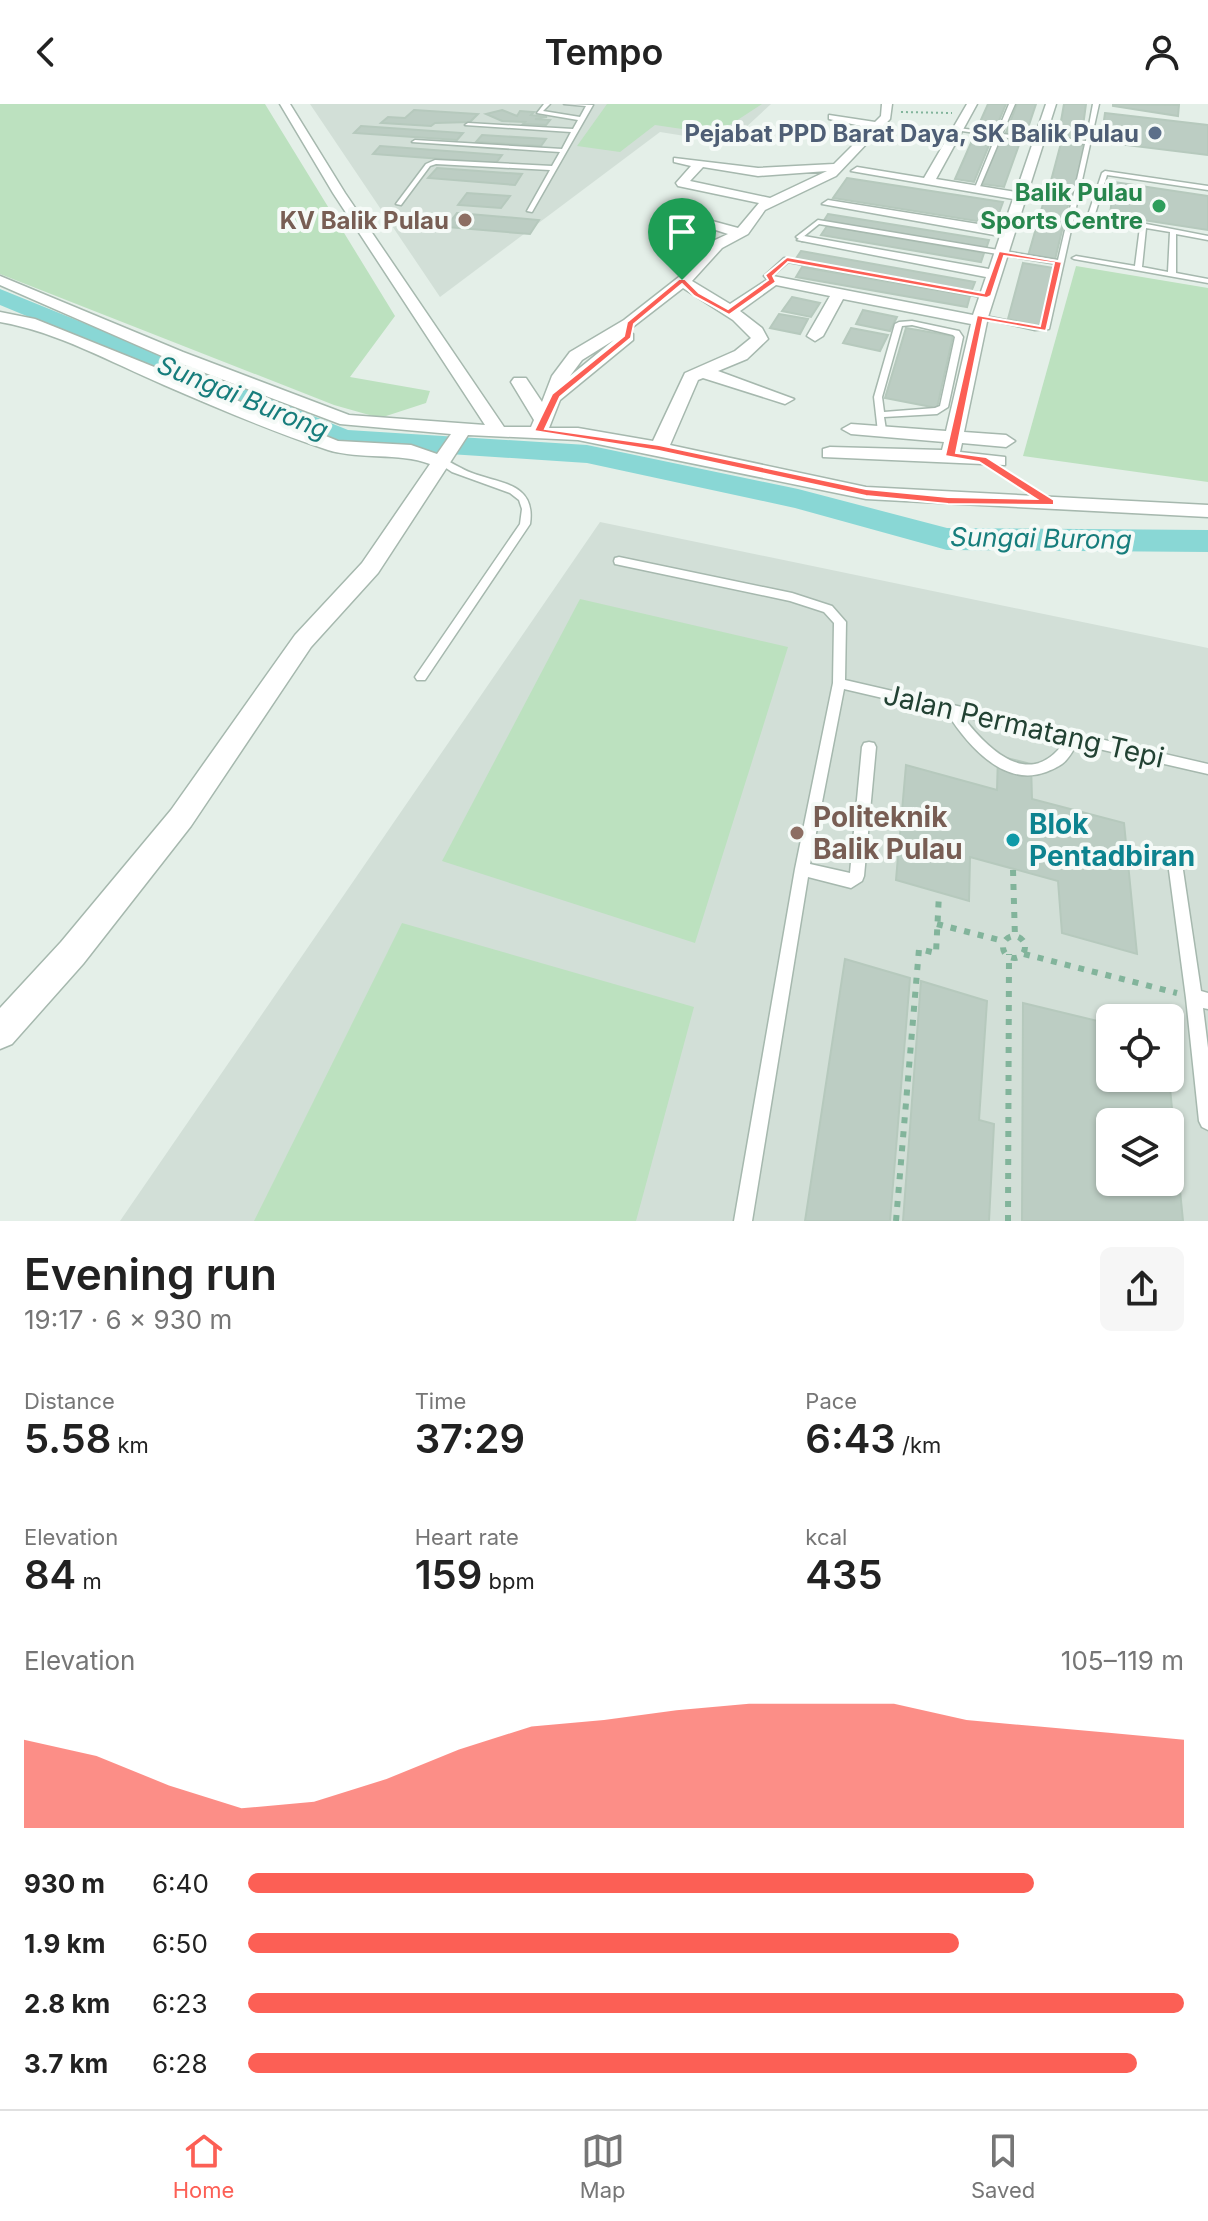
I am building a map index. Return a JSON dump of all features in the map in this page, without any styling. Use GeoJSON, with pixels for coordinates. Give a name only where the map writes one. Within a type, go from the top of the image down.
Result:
{"type":"FeatureCollection","features":[{"type":"Feature","properties":{"kind":"street"},"geometry":{"type":"LineString","coordinates":[[285,104],[339,193],[498,432]]}},
{"type":"Feature","properties":{"kind":"street"},"geometry":{"type":"LineString","coordinates":[[950,456],[979,319],[1051,104]]}},
{"type":"Feature","properties":{"kind":"street"},"geometry":{"type":"LineString","coordinates":[[541,425],[556,396],[628,337],[630,323],[704,264],[717,245],[749,225],[755,211],[768,201],[838,167],[877,126],[887,109]]}},
{"type":"Feature","properties":{"kind":"street"},"geometry":{"type":"LineString","coordinates":[[928,182],[969,109]]}},
{"type":"Feature","properties":{"kind":"street"},"geometry":{"type":"LineString","coordinates":[[833,117],[877,126]]}},
{"type":"Feature","properties":{"kind":"street"},"geometry":{"type":"LineString","coordinates":[[805,169],[693,149],[677,159],[758,172],[838,167]]}},
{"type":"Feature","properties":{"kind":"street"},"geometry":{"type":"LineString","coordinates":[[699,164],[682,183],[768,201]]}},
{"type":"Feature","properties":{"kind":"street"},"geometry":{"type":"LineString","coordinates":[[857,171],[1021,193]]}},
{"type":"Feature","properties":{"kind":"street"},"geometry":{"type":"LineString","coordinates":[[828,204],[1008,233]]}},
{"type":"Feature","properties":{"kind":"street"},"geometry":{"type":"LineString","coordinates":[[684,215],[739,233]]}},
{"type":"Feature","properties":{"kind":"street"},"geometry":{"type":"LineString","coordinates":[[665,231],[717,245]]}},
{"type":"Feature","properties":{"kind":"street"},"geometry":{"type":"LineString","coordinates":[[804,240],[994,274]]}},
{"type":"Feature","properties":{"kind":"street"},"geometry":{"type":"LineString","coordinates":[[0,280],[177,356],[331,415],[366,423],[461,433],[498,432],[541,425],[866,493],[948,500],[1208,511]]}},
{"type":"Feature","properties":{"kind":"street"},"geometry":{"type":"LineString","coordinates":[[659,448],[685,386],[699,371],[731,360],[760,339],[751,324],[697,295],[682,280]]}},
{"type":"Feature","properties":{"kind":"street"},"geometry":{"type":"LineString","coordinates":[[729,312],[773,280],[979,319]]}},
{"type":"Feature","properties":{"kind":"street"},"geometry":{"type":"LineString","coordinates":[[815,336],[839,293]]}},
{"type":"Feature","properties":{"kind":"street"},"geometry":{"type":"LineString","coordinates":[[3,314],[36,297]]}},
{"type":"Feature","properties":{"kind":"street"},"geometry":{"type":"LineString","coordinates":[[3,314],[125,359],[168,381],[335,446],[411,451],[444,460]]}},
{"type":"Feature","properties":{"kind":"street"},"geometry":{"type":"LineString","coordinates":[[699,371],[785,399]]}},
{"type":"Feature","properties":{"kind":"street"},"geometry":{"type":"LineString","coordinates":[[520,382],[541,425]]}},
{"type":"Feature","properties":{"kind":"street"},"geometry":{"type":"LineString","coordinates":[[851,429],[880,422],[1006,441]]}},
{"type":"Feature","properties":{"kind":"street"},"geometry":{"type":"LineString","coordinates":[[0,1032],[72,953],[181,818],[303,641],[370,568],[461,433]]}},
{"type":"Feature","properties":{"kind":"street"},"geometry":{"type":"LineString","coordinates":[[830,453],[990,460]]}},
{"type":"Feature","properties":{"kind":"lane"},"geometry":{"type":"LineString","coordinates":[[547,104],[541,113],[583,119]]}},
{"type":"Feature","properties":{"kind":"lane"},"geometry":{"type":"LineString","coordinates":[[530,211],[590,105],[567,104]]}},
{"type":"Feature","properties":{"kind":"lane"},"geometry":{"type":"LineString","coordinates":[[976,189],[1012,104]]}},
{"type":"Feature","properties":{"kind":"lane"},"geometry":{"type":"LineString","coordinates":[[979,319],[1043,329],[1096,104]]}},
{"type":"Feature","properties":{"kind":"lane"},"geometry":{"type":"LineString","coordinates":[[468,125],[576,131]]}},
{"type":"Feature","properties":{"kind":"lane"},"geometry":{"type":"LineString","coordinates":[[958,130],[1088,143]]}},
{"type":"Feature","properties":{"kind":"lane"},"geometry":{"type":"LineString","coordinates":[[415,142],[565,151]]}},
{"type":"Feature","properties":{"kind":"lane"},"geometry":{"type":"LineString","coordinates":[[399,204],[422,172],[435,162],[555,168]]}},
{"type":"Feature","properties":{"kind":"lane"},"geometry":{"type":"LineString","coordinates":[[1208,188],[1112,173],[1102,175],[1093,217],[1208,238]]}},
{"type":"Feature","properties":{"kind":"lane"},"geometry":{"type":"LineString","coordinates":[[1021,193],[1075,199]]}},
{"type":"Feature","properties":{"kind":"lane"},"geometry":{"type":"LineString","coordinates":[[804,240],[799,237],[818,222],[1058,262]]}},
{"type":"Feature","properties":{"kind":"lane"},"geometry":{"type":"LineString","coordinates":[[1138,269],[1143,227]]}},
{"type":"Feature","properties":{"kind":"lane"},"geometry":{"type":"LineString","coordinates":[[1172,275],[1173,232]]}},
{"type":"Feature","properties":{"kind":"lane"},"geometry":{"type":"LineString","coordinates":[[1076,258],[1208,281]]}},
{"type":"Feature","properties":{"kind":"lane"},"geometry":{"type":"LineString","coordinates":[[773,280],[768,276],[787,260],[987,296]]}},
{"type":"Feature","properties":{"kind":"lane"},"geometry":{"type":"LineString","coordinates":[[912,323],[956,333],[959,337],[944,407],[880,422],[878,397],[899,324],[912,323]]}},
{"type":"Feature","properties":{"kind":"lane"},"geometry":{"type":"LineString","coordinates":[[421,677],[525,524],[529,511],[524,497],[516,491],[468,478],[444,460]]}},
{"type":"Feature","properties":{"kind":"lane"},"geometry":{"type":"LineString","coordinates":[[619,561],[792,597],[828,609],[840,622],[839,683],[802,869],[743,1221]]}},
{"type":"Feature","properties":{"kind":"lane","name":"Jalan Permatang Tepi"},"geometry":{"type":"LineString","coordinates":[[839,683],[1208,769]]}},
{"type":"Feature","properties":{"kind":"lane"},"geometry":{"type":"LineString","coordinates":[[951,709],[973,743],[991,758],[1015,767],[1032,769],[1056,762],[1074,738]]}},
{"type":"Feature","properties":{"kind":"lane"},"geometry":{"type":"LineString","coordinates":[[802,869],[851,881],[857,876],[869,747]]}},
{"type":"Feature","properties":{"kind":"lane"},"geometry":{"type":"LineString","coordinates":[[1176,870],[1201,999],[1208,1121]]}},
{"type":"Feature","properties":{"kind":"path"},"geometry":{"type":"LineString","coordinates":[[887,109],[969,109]]}},
{"type":"Feature","properties":{"kind":"path"},"geometry":{"type":"LineString","coordinates":[[990,460],[1050,502]]}},
{"type":"Feature","properties":{"kind":"path"},"geometry":{"type":"LineString","coordinates":[[1013,869],[1015,938]]}},
{"type":"Feature","properties":{"kind":"path"},"geometry":{"type":"LineString","coordinates":[[896,1221],[919,949],[936,953],[939,894]]}},
{"type":"Feature","properties":{"kind":"path"},"geometry":{"type":"LineString","coordinates":[[937,924],[1003,941]]}},
{"type":"Feature","properties":{"kind":"path"},"geometry":{"type":"LineString","coordinates":[[1003,941],[1008,937],[1015,938],[1024,945],[1024,954]]}},
{"type":"Feature","properties":{"kind":"path"},"geometry":{"type":"LineString","coordinates":[[1003,941],[1009,954],[1008,1221]]}},
{"type":"Feature","properties":{"kind":"path"},"geometry":{"type":"LineString","coordinates":[[1009,954],[1016,957],[1024,954],[1201,999]]}},
{"type":"Feature","properties":{"kind":"shaded area","name":"KV Balik Pulau"},"geometry":{"type":"Polygon","coordinates":[[[310,104],[771,104],[729,143],[660,132],[440,297],[310,104]]]}},
{"type":"Feature","properties":{"kind":"shaded area","name":"Politeknik Balik Pulau"},"geometry":{"type":"Polygon","coordinates":[[[600,522],[1208,648],[1208,1221],[120,1221],[600,522]]]}},
{"type":"Feature","properties":{"kind":"green space"},"geometry":{"type":"Polygon","coordinates":[[[0,104],[265,104],[395,316],[350,377],[430,391],[426,403],[380,418],[334,405],[0,274],[0,104]]]}},
{"type":"Feature","properties":{"kind":"green space"},"geometry":{"type":"Polygon","coordinates":[[[607,104],[762,104],[716,134],[655,125],[620,152],[577,146],[607,104]]]}},
{"type":"Feature","properties":{"kind":"green space"},"geometry":{"type":"Polygon","coordinates":[[[1076,266],[1208,288],[1208,482],[1023,456],[1076,266]]]}},
{"type":"Feature","properties":{"kind":"green space"},"geometry":{"type":"Polygon","coordinates":[[[580,599],[788,647],[695,943],[442,861],[580,599]]]}},
{"type":"Feature","properties":{"kind":"green space"},"geometry":{"type":"Polygon","coordinates":[[[402,923],[694,1007],[636,1221],[254,1221],[402,923]]]}},
{"type":"Feature","properties":{"kind":"building"},"geometry":{"type":"Polygon","coordinates":[[[988,104],[1006,104],[994,133],[976,131],[988,104]]]}},
{"type":"Feature","properties":{"kind":"building"},"geometry":{"type":"Polygon","coordinates":[[[1017,104],[1036,104],[1025,137],[1005,135],[1017,104]]]}},
{"type":"Feature","properties":{"kind":"building"},"geometry":{"type":"Polygon","coordinates":[[[1064,104],[1086,104],[1081,141],[1058,138],[1064,104]]]}},
{"type":"Feature","properties":{"kind":"building"},"geometry":{"type":"Polygon","coordinates":[[[1179,105],[1178,116],[1113,106],[1179,105]]]}},
{"type":"Feature","properties":{"kind":"building"},"geometry":{"type":"Polygon","coordinates":[[[414,110],[478,114],[470,122],[435,123],[431,126],[381,123],[388,117],[405,118],[414,110]]]}},
{"type":"Feature","properties":{"kind":"building"},"geometry":{"type":"Polygon","coordinates":[[[502,110],[517,116],[520,111],[534,112],[531,115],[547,117],[535,119],[550,120],[546,125],[523,124],[525,122],[502,121],[486,114],[502,110]]]}},
{"type":"Feature","properties":{"kind":"building","name":"Pejabat PPD Barat Daya, SK Balik Pulau"},"geometry":{"type":"Polygon","coordinates":[[[1105,113],[1208,125],[1208,155],[1101,142],[1105,113]]]}},
{"type":"Feature","properties":{"kind":"building"},"geometry":{"type":"Polygon","coordinates":[[[361,126],[463,133],[457,140],[354,133],[361,126]]]}},
{"type":"Feature","properties":{"kind":"building"},"geometry":{"type":"Polygon","coordinates":[[[482,135],[546,139],[541,146],[476,142],[482,135]]]}},
{"type":"Feature","properties":{"kind":"building"},"geometry":{"type":"Polygon","coordinates":[[[974,136],[992,138],[974,182],[955,179],[974,136]]]}},
{"type":"Feature","properties":{"kind":"building"},"geometry":{"type":"Polygon","coordinates":[[[1000,139],[1020,142],[1004,187],[982,184],[1000,139]]]}},
{"type":"Feature","properties":{"kind":"building"},"geometry":{"type":"Polygon","coordinates":[[[1061,143],[1085,146],[1074,196],[1048,192],[1061,143]]]}},
{"type":"Feature","properties":{"kind":"building"},"geometry":{"type":"Polygon","coordinates":[[[380,146],[502,155],[496,163],[373,154],[380,146]]]}},
{"type":"Feature","properties":{"kind":"building"},"geometry":{"type":"Polygon","coordinates":[[[437,168],[522,174],[515,185],[428,178],[437,168]]]}},
{"type":"Feature","properties":{"kind":"building"},"geometry":{"type":"Polygon","coordinates":[[[847,178],[1003,202],[995,224],[833,198],[847,178]]]}},
{"type":"Feature","properties":{"kind":"building","name":"Balik Pulau Sports Centre"},"geometry":{"type":"Polygon","coordinates":[[[1114,182],[1208,196],[1208,230],[1110,215],[1114,182]]]}},
{"type":"Feature","properties":{"kind":"building"},"geometry":{"type":"Polygon","coordinates":[[[467,193],[510,196],[501,208],[458,205],[467,193]]]}},
{"type":"Feature","properties":{"kind":"building"},"geometry":{"type":"Polygon","coordinates":[[[1045,197],[1069,201],[1055,260],[1028,256],[1045,197]]]}},
{"type":"Feature","properties":{"kind":"building"},"geometry":{"type":"Polygon","coordinates":[[[457,213],[539,220],[530,234],[446,227],[457,213]]]}},
{"type":"Feature","properties":{"kind":"building"},"geometry":{"type":"Polygon","coordinates":[[[828,214],[989,240],[986,249],[823,222],[828,214]]]}},
{"type":"Feature","properties":{"kind":"building"},"geometry":{"type":"Polygon","coordinates":[[[827,226],[984,253],[981,262],[821,235],[827,226]]]}},
{"type":"Feature","properties":{"kind":"building"},"geometry":{"type":"Polygon","coordinates":[[[801,251],[975,282],[971,292],[795,260],[801,251]]]}},
{"type":"Feature","properties":{"kind":"building"},"geometry":{"type":"Polygon","coordinates":[[[1023,263],[1054,268],[1042,326],[1008,319],[1023,263]]]}},
{"type":"Feature","properties":{"kind":"building"},"geometry":{"type":"Polygon","coordinates":[[[802,267],[970,296],[967,307],[796,277],[802,267]]]}},
{"type":"Feature","properties":{"kind":"building"},"geometry":{"type":"Polygon","coordinates":[[[792,297],[820,303],[811,317],[782,311],[792,297]]]}},
{"type":"Feature","properties":{"kind":"building"},"geometry":{"type":"Polygon","coordinates":[[[863,310],[897,317],[890,331],[856,324],[863,310]]]}},
{"type":"Feature","properties":{"kind":"building"},"geometry":{"type":"Polygon","coordinates":[[[779,314],[808,319],[800,334],[770,328],[779,314]]]}},
{"type":"Feature","properties":{"kind":"building"},"geometry":{"type":"Polygon","coordinates":[[[851,328],[888,335],[880,351],[843,343],[851,328]]]}},
{"type":"Feature","properties":{"kind":"building"},"geometry":{"type":"Polygon","coordinates":[[[906,328],[953,336],[937,408],[885,398],[906,328]]]}},
{"type":"Feature","properties":{"kind":"building","name":"Blok Pentadbiran"},"geometry":{"type":"Polygon","coordinates":[[[998,756],[1031,764],[1032,799],[1124,823],[1137,954],[1062,933],[1058,881],[970,857],[969,901],[896,880],[906,765],[997,790],[998,756]]]}},
{"type":"Feature","properties":{"kind":"building"},"geometry":{"type":"Polygon","coordinates":[[[845,959],[910,978],[890,1221],[805,1221],[845,959]]]}},
{"type":"Feature","properties":{"kind":"building"},"geometry":{"type":"Polygon","coordinates":[[[921,981],[987,1001],[979,1120],[994,1124],[989,1221],[903,1221],[921,981]]]}},
{"type":"Feature","properties":{"kind":"building"},"geometry":{"type":"Polygon","coordinates":[[[1023,1003],[1096,1021],[1096,1092],[1170,1092],[1172,1108],[1096,1108],[1096,1196],[1181,1196],[1183,1221],[1022,1221],[1023,1003]]]}},
{"type":"Feature","properties":{"kind":"waterway","name":"Sungai Burong"},"geometry":{"type":"LineString","coordinates":[[0,296],[343,438],[587,454],[798,499],[947,539],[1208,541]]}},
{"type":"Feature","properties":{"kind":"place","name":"Pejabat PPD Barat Daya, SK Balik Pulau"},"geometry":{"type":"Point","coordinates":[1155,133]}},
{"type":"Feature","properties":{"kind":"place","name":"Balik Pulau Sports Centre"},"geometry":{"type":"Point","coordinates":[1159,206]}},
{"type":"Feature","properties":{"kind":"place","name":"KV Balik Pulau"},"geometry":{"type":"Point","coordinates":[465,220]}},
{"type":"Feature","properties":{"kind":"place","name":"Politeknik Balik Pulau"},"geometry":{"type":"Point","coordinates":[797,833]}},
{"type":"Feature","properties":{"kind":"place","name":"Blok Pentadbiran"},"geometry":{"type":"Point","coordinates":[1013,840]}},
{"type":"Feature","properties":{"kind":"route"},"geometry":{"type":"LineString","coordinates":[[1001,253],[1058,262],[1046,327],[1035,328],[980,317],[950,456],[982,460],[1050,502],[948,500],[866,493],[659,448],[578,434],[539,431],[556,396],[628,337],[630,323],[682,280],[697,295],[729,312],[773,280],[768,276],[782,261],[787,260],[987,296],[1001,253]]}}]}
